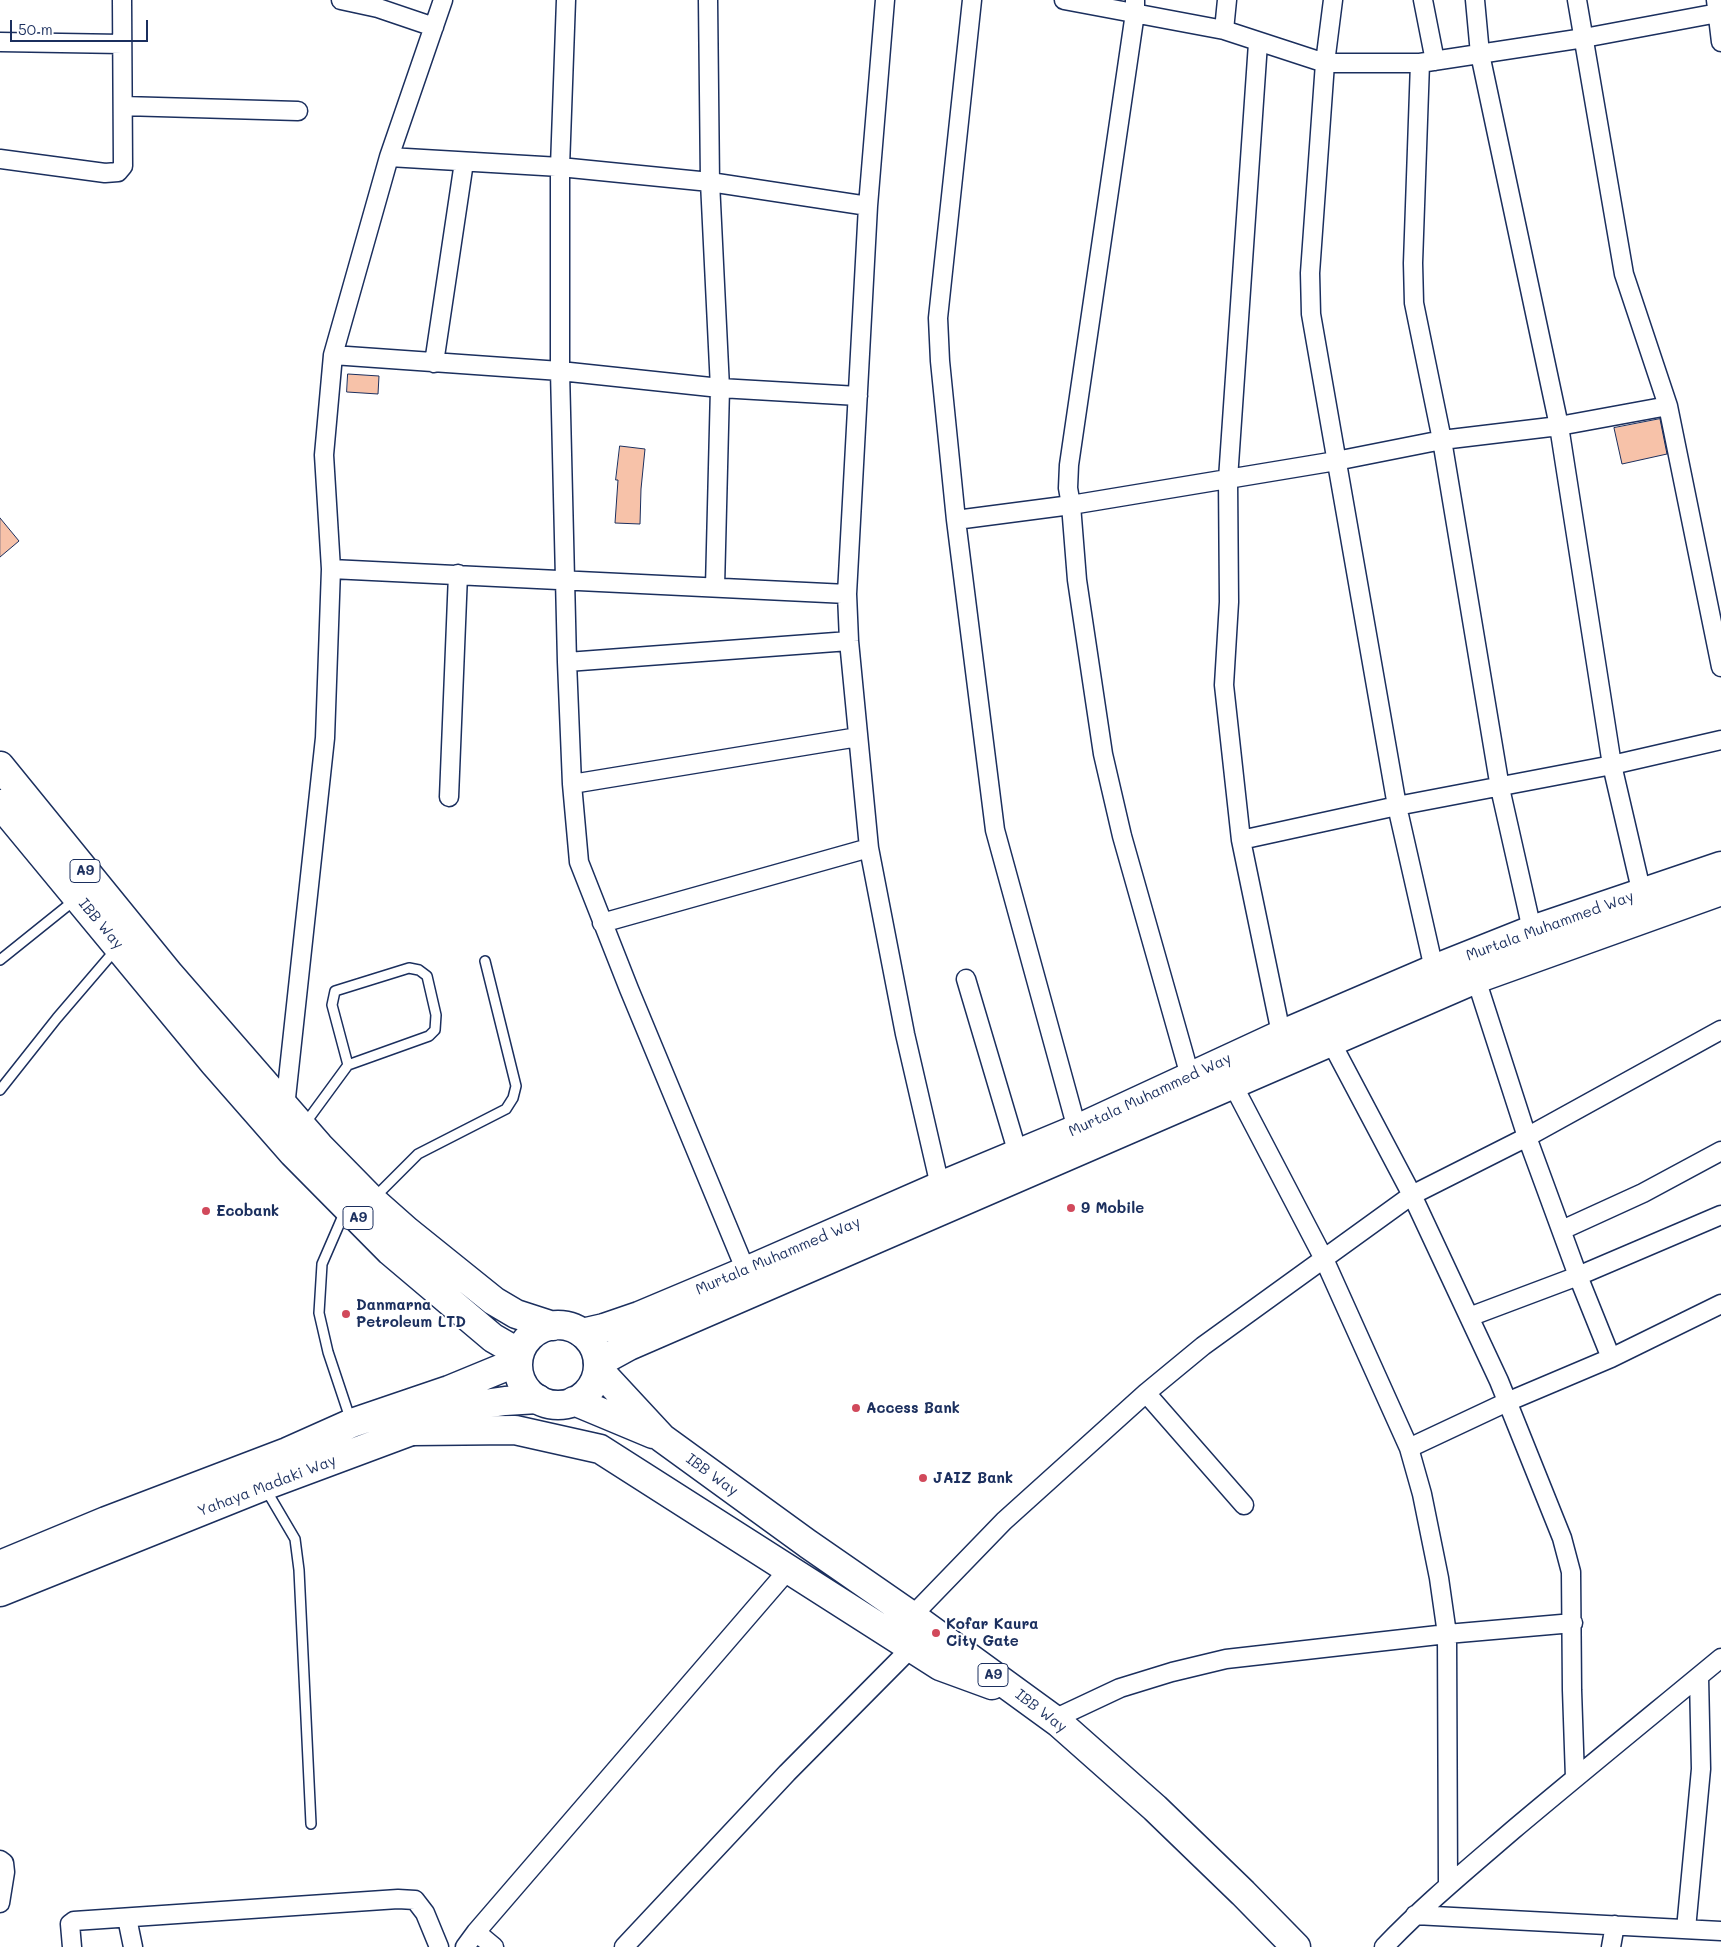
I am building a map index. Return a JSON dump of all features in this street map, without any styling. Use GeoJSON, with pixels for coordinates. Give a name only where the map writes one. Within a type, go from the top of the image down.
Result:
{"type":"FeatureCollection","features":[{"type":"Feature","properties":{"kind":"main road","name":"A9"},"geometry":{"type":"LineString","coordinates":[[0,766],[167,987],[215,1064],[293,1153],[360,1203],[407,1231],[494,1301],[516,1314],[553,1326],[568,1326],[582,1333],[593,1347],[598,1366]]}},
{"type":"Feature","properties":{"kind":"main road","name":"IBB Way"},"geometry":{"type":"LineString","coordinates":[[0,804],[118,946],[167,987]]}},
{"type":"Feature","properties":{"kind":"main road","name":"Murtala Muhammed Way"},"geometry":{"type":"LineString","coordinates":[[582,1333],[604,1328],[638,1316],[940,1186],[1077,1130],[1280,1035],[1434,970],[1532,930],[1721,866]]}},
{"type":"Feature","properties":{"kind":"main road","name":"Murtala Muhammed Way"},"geometry":{"type":"LineString","coordinates":[[598,1366],[629,1346],[1476,979],[1721,891]]}},
{"type":"Feature","properties":{"kind":"main road","name":"A9"},"geometry":{"type":"LineString","coordinates":[[167,987],[243,1060],[303,1127],[360,1203],[390,1251],[518,1358]]}},
{"type":"Feature","properties":{"kind":"main road"},"geometry":{"type":"LineString","coordinates":[[538,1399],[528,1391],[521,1379],[518,1358],[526,1340],[543,1328],[553,1326]]}},
{"type":"Feature","properties":{"kind":"main road","name":"Yahaya Madaki Way"},"geometry":{"type":"LineString","coordinates":[[0,1592],[75,1547],[352,1423],[449,1390],[518,1358]]}},
{"type":"Feature","properties":{"kind":"main road","name":"IBB Way"},"geometry":{"type":"LineString","coordinates":[[598,1366],[662,1438],[800,1539],[912,1616],[1054,1719],[1155,1808],[1296,1947]]}},
{"type":"Feature","properties":{"kind":"main road"},"geometry":{"type":"LineString","coordinates":[[574,1401],[586,1394],[594,1383],[598,1366]]}},
{"type":"Feature","properties":{"kind":"main road","name":"A9"},"geometry":{"type":"LineString","coordinates":[[538,1399],[560,1404],[574,1401]]}},
{"type":"Feature","properties":{"kind":"main road","name":"Yahaya Madaki Way"},"geometry":{"type":"LineString","coordinates":[[111,1532],[264,1486],[484,1404],[538,1399]]}},
{"type":"Feature","properties":{"kind":"main road","name":"IBB Way"},"geometry":{"type":"LineString","coordinates":[[574,1401],[662,1438]]}},
{"type":"Feature","properties":{"kind":"main road"},"geometry":{"type":"LineString","coordinates":[[412,1431],[516,1430],[600,1449],[940,1666],[1021,1696]]}},
{"type":"Feature","properties":{"kind":"main road","name":"Yahaya Madaki Way"},"geometry":{"type":"LineString","coordinates":[[0,1565],[75,1547]]}},
{"type":"Feature","properties":{"kind":"street"},"geometry":{"type":"LineString","coordinates":[[0,159],[105,173],[118,172],[123,166],[122,0]]}},
{"type":"Feature","properties":{"kind":"street"},"geometry":{"type":"LineString","coordinates":[[341,0],[378,8],[428,25]]}},
{"type":"Feature","properties":{"kind":"street"},"geometry":{"type":"LineString","coordinates":[[285,1107],[325,738],[330,569],[324,455],[333,355],[428,25],[443,0]]}},
{"type":"Feature","properties":{"kind":"street"},"geometry":{"type":"LineString","coordinates":[[566,0],[560,167],[560,371],[567,662],[572,784],[579,862],[746,1271]]}},
{"type":"Feature","properties":{"kind":"street"},"geometry":{"type":"LineString","coordinates":[[708,0],[710,182],[720,388],[715,587]]}},
{"type":"Feature","properties":{"kind":"street"},"geometry":{"type":"LineString","coordinates":[[885,0],[868,206],[847,594],[849,641],[869,848],[905,1034],[940,1186]]}},
{"type":"Feature","properties":{"kind":"street"},"geometry":{"type":"LineString","coordinates":[[972,0],[938,318],[940,361],[956,520],[995,830],[1077,1130]]}},
{"type":"Feature","properties":{"kind":"street"},"geometry":{"type":"LineString","coordinates":[[1064,0],[1135,6],[1224,30],[1258,43],[1324,62],[1427,62],[1584,38],[1717,7],[1721,42]]}},
{"type":"Feature","properties":{"kind":"street"},"geometry":{"type":"LineString","coordinates":[[1224,30],[1227,0]]}},
{"type":"Feature","properties":{"kind":"street"},"geometry":{"type":"LineString","coordinates":[[1333,0],[1324,62],[1310,273],[1311,306],[1336,461],[1397,806],[1434,970]]}},
{"type":"Feature","properties":{"kind":"street"},"geometry":{"type":"LineString","coordinates":[[1423,0],[1427,62],[1413,263],[1414,303],[1442,440],[1500,788],[1532,930]]}},
{"type":"Feature","properties":{"kind":"street"},"geometry":{"type":"LineString","coordinates":[[1475,0],[1480,54],[1559,426],[1612,765],[1642,894]]}},
{"type":"Feature","properties":{"kind":"street"},"geometry":{"type":"LineString","coordinates":[[1576,0],[1624,274],[1668,406],[1721,667]]}},
{"type":"Feature","properties":{"kind":"street"},"geometry":{"type":"LineString","coordinates":[[1135,6],[1069,465],[1068,488],[1077,580],[1103,754],[1122,836],[1190,1076]]}},
{"type":"Feature","properties":{"kind":"street"},"geometry":{"type":"LineString","coordinates":[[0,42],[122,44]]}},
{"type":"Feature","properties":{"kind":"street"},"geometry":{"type":"LineString","coordinates":[[1258,43],[1228,479],[1229,602],[1224,685],[1241,840],[1280,1035],[1288,1060]]}},
{"type":"Feature","properties":{"kind":"street"},"geometry":{"type":"LineString","coordinates":[[123,106],[298,111]]}},
{"type":"Feature","properties":{"kind":"street"},"geometry":{"type":"LineString","coordinates":[[389,157],[560,167],[710,182],[868,206]]}},
{"type":"Feature","properties":{"kind":"street"},"geometry":{"type":"LineString","coordinates":[[434,363],[464,162]]}},
{"type":"Feature","properties":{"kind":"street"},"geometry":{"type":"LineString","coordinates":[[333,355],[560,371],[720,388],[858,396]]}},
{"type":"Feature","properties":{"kind":"street"},"geometry":{"type":"LineString","coordinates":[[956,520],[1071,505],[1336,461],[1442,440],[1559,426],[1668,406]]}},
{"type":"Feature","properties":{"kind":"street"},"geometry":{"type":"LineString","coordinates":[[330,569],[847,594]]}},
{"type":"Feature","properties":{"kind":"street"},"geometry":{"type":"LineString","coordinates":[[449,797],[458,574]]}},
{"type":"Feature","properties":{"kind":"street"},"geometry":{"type":"LineString","coordinates":[[567,662],[849,641]]}},
{"type":"Feature","properties":{"kind":"street"},"geometry":{"type":"LineString","coordinates":[[572,784],[858,737]]}},
{"type":"Feature","properties":{"kind":"street"},"geometry":{"type":"LineString","coordinates":[[1241,840],[1397,806],[1500,788],[1612,765],[1721,740]]}},
{"type":"Feature","properties":{"kind":"street"},"geometry":{"type":"LineString","coordinates":[[602,922],[869,848]]}},
{"type":"Feature","properties":{"kind":"street"},"geometry":{"type":"LineString","coordinates":[[966,979],[1018,1154]]}},
{"type":"Feature","properties":{"kind":"street"},"geometry":{"type":"LineString","coordinates":[[1476,979],[1527,1137],[1578,1276],[1612,1358]]}},
{"type":"Feature","properties":{"kind":"street"},"geometry":{"type":"LineString","coordinates":[[912,1616],[1004,1521],[1146,1392],[1202,1346],[1412,1195],[1527,1137],[1720,1033]]}},
{"type":"Feature","properties":{"kind":"street"},"geometry":{"type":"LineString","coordinates":[[1331,1042],[1412,1195],[1469,1317],[1507,1402],[1562,1538],[1571,1572],[1575,1778]]}},
{"type":"Feature","properties":{"kind":"street"},"geometry":{"type":"LineString","coordinates":[[1233,1085],[1324,1259],[1409,1448],[1422,1494],[1438,1578],[1446,1634],[1448,1886]]}},
{"type":"Feature","properties":{"kind":"street"},"geometry":{"type":"LineString","coordinates":[[1562,1230],[1643,1193],[1721,1151]]}},
{"type":"Feature","properties":{"kind":"street"},"geometry":{"type":"LineString","coordinates":[[1469,1317],[1578,1276],[1721,1215]]}},
{"type":"Feature","properties":{"kind":"street"},"geometry":{"type":"LineString","coordinates":[[1409,1448],[1507,1402],[1612,1358],[1721,1304]]}},
{"type":"Feature","properties":{"kind":"street"},"geometry":{"type":"LineString","coordinates":[[1146,1392],[1244,1505]]}},
{"type":"Feature","properties":{"kind":"street"},"geometry":{"type":"LineString","coordinates":[[465,1947],[788,1570]]}},
{"type":"Feature","properties":{"kind":"street"},"geometry":{"type":"LineString","coordinates":[[1054,1719],[1120,1688],[1172,1672],[1226,1659],[1446,1634],[1572,1623]]}},
{"type":"Feature","properties":{"kind":"street"},"geometry":{"type":"LineString","coordinates":[[624,1947],[787,1773],[911,1648]]}},
{"type":"Feature","properties":{"kind":"street"},"geometry":{"type":"LineString","coordinates":[[1384,1947],[1415,1915],[1448,1886],[1721,1658]]}},
{"type":"Feature","properties":{"kind":"street"},"geometry":{"type":"LineString","coordinates":[[1686,1929],[1701,1769],[1699,1677]]}},
{"type":"Feature","properties":{"kind":"street"},"geometry":{"type":"LineString","coordinates":[[0,1860],[4,1863],[5,1872],[0,1903]]}},
{"type":"Feature","properties":{"kind":"street"},"geometry":{"type":"LineString","coordinates":[[72,1947],[69,1928],[70,1924],[74,1921],[398,1899],[415,1900],[425,1913],[439,1947]]}},
{"type":"Feature","properties":{"kind":"street"},"geometry":{"type":"LineString","coordinates":[[1415,1915],[1721,1931]]}},
{"type":"Feature","properties":{"kind":"street"},"geometry":{"type":"LineString","coordinates":[[127,1918],[133,1947]]}},
{"type":"Feature","properties":{"kind":"street"},"geometry":{"type":"LineString","coordinates":[[1611,1947],[1615,1925]]}},
{"type":"Feature","properties":{"kind":"street"},"geometry":{"type":"LineString","coordinates":[[476,1932],[494,1947]]}},
{"type":"Feature","properties":{"kind":"lane"},"geometry":{"type":"LineString","coordinates":[[0,960],[78,897]]}},
{"type":"Feature","properties":{"kind":"lane"},"geometry":{"type":"LineString","coordinates":[[0,1090],[57,1018],[118,946]]}},
{"type":"Feature","properties":{"kind":"lane"},"geometry":{"type":"LineString","coordinates":[[352,1423],[328,1352],[319,1313],[322,1264],[360,1203],[418,1154],[506,1109],[514,1098],[516,1086],[485,960]]}},
{"type":"Feature","properties":{"kind":"lane"},"geometry":{"type":"LineString","coordinates":[[303,1127],[348,1065],[429,1036],[435,1030],[436,1016],[427,976],[419,970],[409,968],[335,991],[332,1004],[348,1065]]}},
{"type":"Feature","properties":{"kind":"lane"},"geometry":{"type":"LineString","coordinates":[[264,1486],[295,1539],[299,1570],[311,1824]]}},
{"type":"Feature","properties":{"kind":"building"},"geometry":{"type":"Polygon","coordinates":[[[348,374],[379,376],[378,394],[347,392],[348,374]]]}},
{"type":"Feature","properties":{"kind":"building"},"geometry":{"type":"Polygon","coordinates":[[[1660,419],[1667,454],[1622,464],[1614,428],[1660,419]]]}},
{"type":"Feature","properties":{"kind":"building"},"geometry":{"type":"Polygon","coordinates":[[[620,446],[645,449],[640,524],[615,523],[618,480],[616,480],[620,446]]]}},
{"type":"Feature","properties":{"kind":"building"},"geometry":{"type":"Polygon","coordinates":[[[0,518],[19,541],[0,557],[0,518]]]}},
{"type":"Feature","properties":{"kind":"place","name":"9 Mobile"},"geometry":{"type":"Point","coordinates":[1071,1208]}},
{"type":"Feature","properties":{"kind":"place","name":"Ecobank"},"geometry":{"type":"Point","coordinates":[206,1211]}},
{"type":"Feature","properties":{"kind":"place","name":"Danmarna Petroleum LTD"},"geometry":{"type":"Point","coordinates":[346,1314]}},
{"type":"Feature","properties":{"kind":"place","name":"Access Bank"},"geometry":{"type":"Point","coordinates":[856,1408]}},
{"type":"Feature","properties":{"kind":"place","name":"JAIZ Bank"},"geometry":{"type":"Point","coordinates":[923,1478]}},
{"type":"Feature","properties":{"kind":"place","name":"Kofar Kaura City Gate"},"geometry":{"type":"Point","coordinates":[936,1633]}}]}
